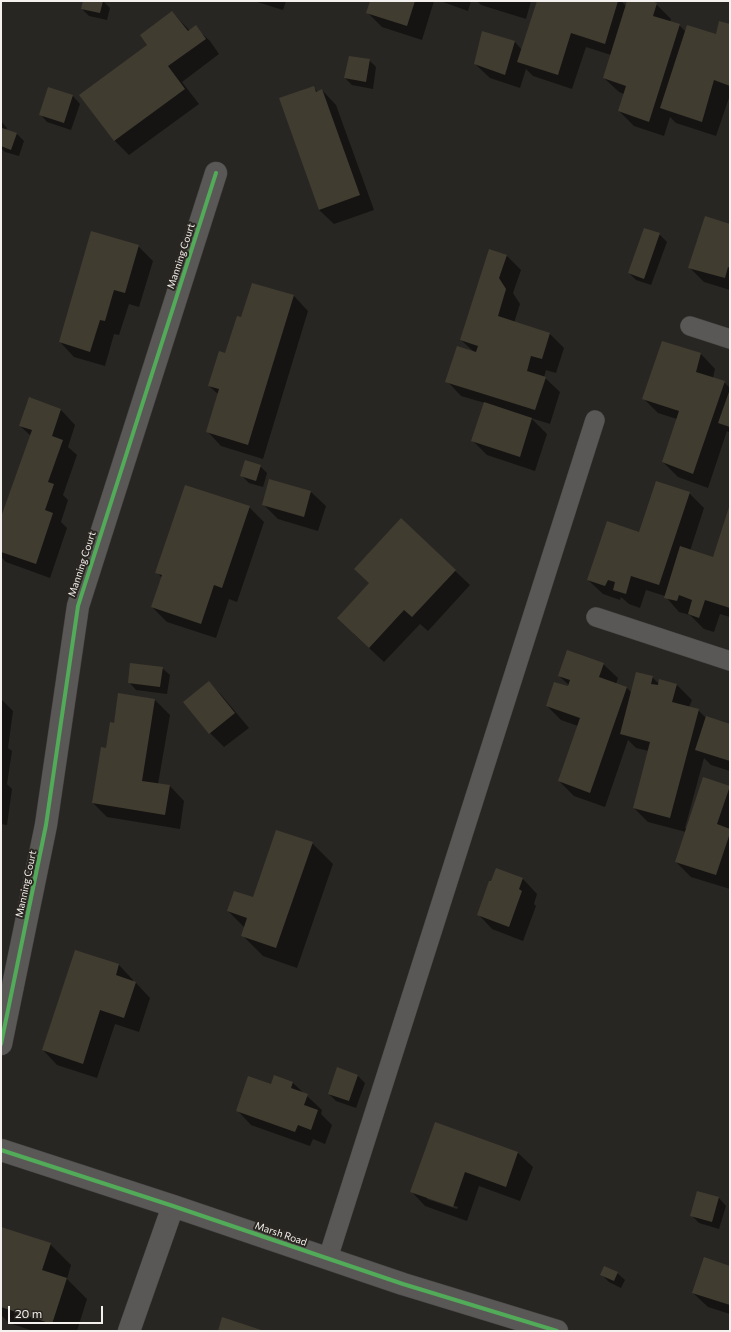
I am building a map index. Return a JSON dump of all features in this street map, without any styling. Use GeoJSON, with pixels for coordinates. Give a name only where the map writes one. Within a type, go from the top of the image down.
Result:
{"type":"FeatureCollection","features":[{"type":"Feature","properties":{"kind":"street","name":"Manning Court"},"geometry":{"type":"LineString","coordinates":[[1,1044],[46,825],[78,606],[216,173]]}},
{"type":"Feature","properties":{"kind":"street","name":"Marsh Road"},"geometry":{"type":"LineString","coordinates":[[1,1150],[173,1206],[403,1284],[557,1331]]}},
{"type":"Feature","properties":{"kind":"street"},"geometry":{"type":"LineString","coordinates":[[129,1331],[173,1206]]}},
{"type":"Feature","properties":{"kind":"lane"},"geometry":{"type":"LineString","coordinates":[[690,326],[730,339]]}},
{"type":"Feature","properties":{"kind":"lane"},"geometry":{"type":"LineString","coordinates":[[328,1258],[595,420]]}},
{"type":"Feature","properties":{"kind":"lane"},"geometry":{"type":"LineString","coordinates":[[596,617],[730,661]]}},
{"type":"Feature","properties":{"kind":"building"},"geometry":{"type":"Polygon","coordinates":[[[83,1],[103,1],[100,13],[81,9],[83,1]]]}},
{"type":"Feature","properties":{"kind":"building"},"geometry":{"type":"Polygon","coordinates":[[[370,1],[415,1],[407,26],[366,13],[370,1]]]}},
{"type":"Feature","properties":{"kind":"building"},"geometry":{"type":"Polygon","coordinates":[[[537,1],[618,1],[605,44],[571,33],[558,75],[517,62],[537,1]]]}},
{"type":"Feature","properties":{"kind":"building"},"geometry":{"type":"Polygon","coordinates":[[[627,1],[651,1],[657,3],[653,16],[680,24],[649,122],[618,111],[626,86],[603,78],[627,1]]]}},
{"type":"Feature","properties":{"kind":"building"},"geometry":{"type":"Polygon","coordinates":[[[172,11],[188,31],[196,25],[206,39],[168,66],[185,89],[114,141],[79,95],[147,45],[140,35],[172,11]]]}},
{"type":"Feature","properties":{"kind":"building"},"geometry":{"type":"Polygon","coordinates":[[[719,21],[730,24],[730,86],[714,80],[702,122],[660,108],[687,25],[716,34],[719,21]]]}},
{"type":"Feature","properties":{"kind":"building"},"geometry":{"type":"Polygon","coordinates":[[[482,31],[515,41],[505,75],[474,64],[482,31]]]}},
{"type":"Feature","properties":{"kind":"building"},"geometry":{"type":"Polygon","coordinates":[[[349,56],[370,59],[366,82],[344,78],[349,56]]]}},
{"type":"Feature","properties":{"kind":"building"},"geometry":{"type":"Polygon","coordinates":[[[314,86],[316,92],[322,89],[360,195],[319,210],[279,98],[314,86]]]}},
{"type":"Feature","properties":{"kind":"building"},"geometry":{"type":"Polygon","coordinates":[[[48,87],[73,95],[64,123],[39,115],[48,87]]]}},
{"type":"Feature","properties":{"kind":"building"},"geometry":{"type":"Polygon","coordinates":[[[2,128],[17,133],[11,150],[1,146],[2,128]]]}},
{"type":"Feature","properties":{"kind":"building"},"geometry":{"type":"Polygon","coordinates":[[[705,216],[730,224],[730,268],[728,267],[725,278],[688,268],[705,216]]]}},
{"type":"Feature","properties":{"kind":"building"},"geometry":{"type":"Polygon","coordinates":[[[644,228],[660,233],[644,279],[628,273],[644,228]]]}},
{"type":"Feature","properties":{"kind":"building"},"geometry":{"type":"Polygon","coordinates":[[[91,231],[139,245],[125,293],[114,290],[105,321],[100,320],[90,352],[59,342],[91,231]]]}},
{"type":"Feature","properties":{"kind":"building"},"geometry":{"type":"Polygon","coordinates":[[[489,249],[507,255],[499,278],[506,289],[498,316],[550,333],[542,359],[531,356],[527,371],[546,377],[535,410],[445,382],[457,346],[476,352],[478,346],[460,340],[489,249]]]}},
{"type":"Feature","properties":{"kind":"building"},"geometry":{"type":"Polygon","coordinates":[[[252,283],[294,295],[248,445],[206,432],[219,389],[208,386],[219,351],[225,353],[237,316],[241,317],[252,283]]]}},
{"type":"Feature","properties":{"kind":"building"},"geometry":{"type":"Polygon","coordinates":[[[662,341],[701,353],[696,372],[725,381],[693,474],[662,462],[679,411],[642,399],[662,341]]]}},
{"type":"Feature","properties":{"kind":"building"},"geometry":{"type":"Polygon","coordinates":[[[730,389],[730,427],[718,423],[730,389]]]}},
{"type":"Feature","properties":{"kind":"building"},"geometry":{"type":"Polygon","coordinates":[[[29,397],[61,409],[52,436],[63,440],[48,482],[54,484],[45,510],[53,513],[36,564],[1,552],[1,517],[32,430],[19,426],[29,397]]]}},
{"type":"Feature","properties":{"kind":"building"},"geometry":{"type":"Polygon","coordinates":[[[484,402],[532,418],[520,457],[471,441],[484,402]]]}},
{"type":"Feature","properties":{"kind":"building"},"geometry":{"type":"Polygon","coordinates":[[[245,460],[261,465],[256,481],[240,476],[245,460]]]}},
{"type":"Feature","properties":{"kind":"building"},"geometry":{"type":"Polygon","coordinates":[[[269,479],[311,491],[304,517],[262,505],[269,479]]]}},
{"type":"Feature","properties":{"kind":"building"},"geometry":{"type":"Polygon","coordinates":[[[656,481],[690,492],[659,585],[631,576],[626,594],[613,590],[615,582],[608,580],[605,586],[587,580],[607,521],[639,532],[656,481]]]}},
{"type":"Feature","properties":{"kind":"building"},"geometry":{"type":"Polygon","coordinates":[[[185,485],[250,506],[222,588],[214,585],[201,624],[151,607],[162,575],[155,573],[185,485]]]}},
{"type":"Feature","properties":{"kind":"building"},"geometry":{"type":"Polygon","coordinates":[[[730,504],[730,608],[705,600],[699,618],[688,614],[692,600],[679,595],[677,601],[664,598],[680,546],[713,557],[730,504]]]}},
{"type":"Feature","properties":{"kind":"building"},"geometry":{"type":"Polygon","coordinates":[[[401,518],[456,570],[412,617],[404,610],[369,648],[337,618],[369,583],[354,569],[401,518]]]}},
{"type":"Feature","properties":{"kind":"building"},"geometry":{"type":"Polygon","coordinates":[[[567,650],[604,663],[599,677],[627,687],[590,793],[558,781],[580,718],[546,706],[554,682],[568,686],[570,680],[558,676],[567,650]]]}},
{"type":"Feature","properties":{"kind":"building"},"geometry":{"type":"Polygon","coordinates":[[[130,663],[163,667],[160,687],[128,683],[130,663]]]}},
{"type":"Feature","properties":{"kind":"building"},"geometry":{"type":"Polygon","coordinates":[[[636,672],[653,676],[651,684],[658,685],[659,679],[677,684],[672,702],[699,709],[670,818],[633,808],[650,742],[620,734],[636,672]]]}},
{"type":"Feature","properties":{"kind":"building"},"geometry":{"type":"Polygon","coordinates":[[[209,681],[235,713],[209,734],[183,702],[209,681]]]}},
{"type":"Feature","properties":{"kind":"building"},"geometry":{"type":"Polygon","coordinates":[[[118,693],[155,699],[142,781],[170,785],[165,815],[92,803],[101,747],[106,748],[110,722],[114,723],[118,693]]]}},
{"type":"Feature","properties":{"kind":"building"},"geometry":{"type":"Polygon","coordinates":[[[706,716],[730,724],[730,761],[695,750],[706,716]]]}},
{"type":"Feature","properties":{"kind":"building"},"geometry":{"type":"Polygon","coordinates":[[[703,777],[730,786],[717,824],[730,829],[730,833],[716,875],[675,862],[703,777]]]}},
{"type":"Feature","properties":{"kind":"building"},"geometry":{"type":"Polygon","coordinates":[[[276,830],[313,842],[276,948],[241,936],[247,918],[227,911],[234,891],[253,897],[276,830]]]}},
{"type":"Feature","properties":{"kind":"building"},"geometry":{"type":"Polygon","coordinates":[[[496,868],[523,878],[519,889],[522,891],[509,927],[477,915],[489,881],[491,881],[496,868]]]}},
{"type":"Feature","properties":{"kind":"building"},"geometry":{"type":"Polygon","coordinates":[[[75,950],[119,964],[116,975],[136,982],[124,1018],[100,1010],[83,1064],[42,1050],[75,950]]]}},
{"type":"Feature","properties":{"kind":"building"},"geometry":{"type":"Polygon","coordinates":[[[337,1067],[358,1075],[349,1101],[328,1094],[337,1067]]]}},
{"type":"Feature","properties":{"kind":"building"},"geometry":{"type":"Polygon","coordinates":[[[274,1075],[293,1082],[291,1088],[308,1094],[304,1105],[318,1110],[311,1130],[298,1125],[295,1132],[236,1111],[248,1076],[271,1084],[274,1075]]]}},
{"type":"Feature","properties":{"kind":"building"},"geometry":{"type":"Polygon","coordinates":[[[435,1122],[518,1152],[506,1187],[465,1172],[453,1207],[410,1192],[435,1122]]]}},
{"type":"Feature","properties":{"kind":"building"},"geometry":{"type":"Polygon","coordinates":[[[697,1191],[719,1197],[712,1222],[690,1216],[697,1191]]]}},
{"type":"Feature","properties":{"kind":"building"},"geometry":{"type":"Polygon","coordinates":[[[1,1227],[51,1243],[42,1270],[67,1278],[52,1324],[1,1307],[1,1227]]]}},
{"type":"Feature","properties":{"kind":"building"},"geometry":{"type":"Polygon","coordinates":[[[704,1257],[730,1266],[730,1305],[692,1293],[704,1257]]]}},
{"type":"Feature","properties":{"kind":"building"},"geometry":{"type":"Polygon","coordinates":[[[604,1266],[618,1272],[614,1281],[600,1275],[604,1266]]]}},
{"type":"Feature","properties":{"kind":"building"},"geometry":{"type":"Polygon","coordinates":[[[222,1317],[264,1331],[218,1331],[222,1317]]]}},
{"type":"Feature","properties":{"kind":"cycle path"},"geometry":{"type":"LineString","coordinates":[[1,1044],[46,825],[78,606],[216,173]]}},
{"type":"Feature","properties":{"kind":"cycle path"},"geometry":{"type":"LineString","coordinates":[[1,1150],[173,1206],[403,1284],[557,1331]]}}]}
